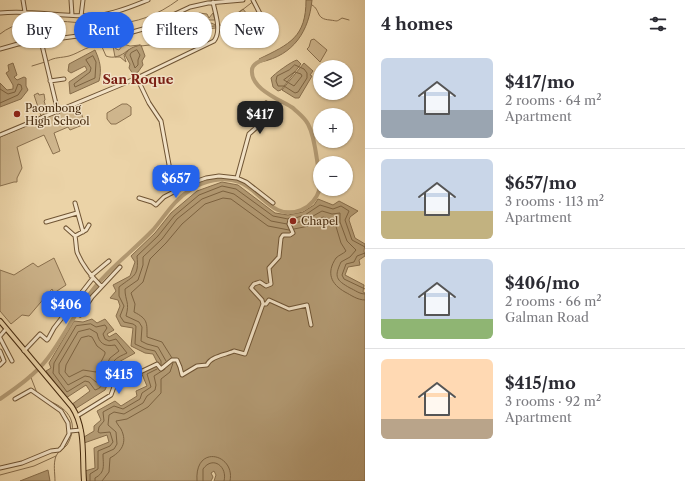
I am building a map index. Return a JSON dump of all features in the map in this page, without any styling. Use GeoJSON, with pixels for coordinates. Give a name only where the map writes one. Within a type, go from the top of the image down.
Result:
{"type":"FeatureCollection","features":[{"type":"Feature","properties":{"kind":"main road"},"geometry":{"type":"LineString","coordinates":[[0,321],[72,407],[77,416],[81,430],[84,481]]}},
{"type":"Feature","properties":{"kind":"street"},"geometry":{"type":"LineString","coordinates":[[23,0],[26,12]]}},
{"type":"Feature","properties":{"kind":"street"},"geometry":{"type":"LineString","coordinates":[[66,15],[72,15],[71,0]]}},
{"type":"Feature","properties":{"kind":"street"},"geometry":{"type":"LineString","coordinates":[[82,12],[83,0]]}},
{"type":"Feature","properties":{"kind":"street"},"geometry":{"type":"LineString","coordinates":[[115,12],[148,0]]}},
{"type":"Feature","properties":{"kind":"street"},"geometry":{"type":"LineString","coordinates":[[134,32],[141,30],[188,7],[213,2],[242,0]]}},
{"type":"Feature","properties":{"kind":"street"},"geometry":{"type":"LineString","coordinates":[[254,1],[260,12]]}},
{"type":"Feature","properties":{"kind":"street"},"geometry":{"type":"LineString","coordinates":[[0,136],[137,78],[214,41],[217,37],[218,30],[213,2]]}},
{"type":"Feature","properties":{"kind":"street"},"geometry":{"type":"LineString","coordinates":[[0,13],[12,13]]}},
{"type":"Feature","properties":{"kind":"street"},"geometry":{"type":"LineString","coordinates":[[0,49],[12,46]]}},
{"type":"Feature","properties":{"kind":"street"},"geometry":{"type":"LineString","coordinates":[[43,48],[58,112]]}},
{"type":"Feature","properties":{"kind":"street"},"geometry":{"type":"LineString","coordinates":[[137,78],[149,103],[161,121],[174,192]]}},
{"type":"Feature","properties":{"kind":"street"},"geometry":{"type":"LineString","coordinates":[[50,81],[64,79]]}},
{"type":"Feature","properties":{"kind":"street"},"geometry":{"type":"LineString","coordinates":[[237,178],[249,134],[274,112],[266,103]]}},
{"type":"Feature","properties":{"kind":"street"},"geometry":{"type":"LineString","coordinates":[[139,198],[152,202],[156,205],[164,197],[189,184],[211,177],[237,178],[250,184],[273,203]]}},
{"type":"Feature","properties":{"kind":"street"},"geometry":{"type":"LineString","coordinates":[[75,203],[83,232]]}},
{"type":"Feature","properties":{"kind":"street"},"geometry":{"type":"LineString","coordinates":[[46,222],[78,213]]}},
{"type":"Feature","properties":{"kind":"street"},"geometry":{"type":"LineString","coordinates":[[290,222],[293,233],[290,235],[283,235],[279,257],[269,268],[271,284],[266,286],[260,282],[254,284],[251,288],[266,303],[289,309],[307,305],[311,325]]}},
{"type":"Feature","properties":{"kind":"street"},"geometry":{"type":"LineString","coordinates":[[75,236],[87,229],[89,225]]}},
{"type":"Feature","properties":{"kind":"street"},"geometry":{"type":"LineString","coordinates":[[66,228],[75,236],[77,251],[81,261],[100,285]]}},
{"type":"Feature","properties":{"kind":"street"},"geometry":{"type":"LineString","coordinates":[[24,351],[40,334],[47,340],[48,339],[54,328],[93,278],[109,262]]}},
{"type":"Feature","properties":{"kind":"street"},"geometry":{"type":"LineString","coordinates":[[80,315],[100,285],[120,267]]}},
{"type":"Feature","properties":{"kind":"street"},"geometry":{"type":"LineString","coordinates":[[77,416],[111,395],[115,384],[157,364],[161,368],[172,360],[177,360],[182,375],[197,366],[207,365],[212,359],[234,351],[245,354],[266,303]]}},
{"type":"Feature","properties":{"kind":"street"},"geometry":{"type":"LineString","coordinates":[[6,330],[0,337],[12,361]]}},
{"type":"Feature","properties":{"kind":"street"},"geometry":{"type":"LineString","coordinates":[[0,351],[4,361],[0,365]]}},
{"type":"Feature","properties":{"kind":"street"},"geometry":{"type":"LineString","coordinates":[[14,398],[31,390],[59,409],[72,431]]}},
{"type":"Feature","properties":{"kind":"street"},"geometry":{"type":"LineString","coordinates":[[72,431],[81,430]]}},
{"type":"Feature","properties":{"kind":"street"},"geometry":{"type":"LineString","coordinates":[[0,468],[22,463],[51,451],[59,450],[72,431]]}},
{"type":"Feature","properties":{"kind":"shaded area"},"geometry":{"type":"Polygon","coordinates":[[[213,13],[215,20],[212,20],[213,13]]]}},
{"type":"Feature","properties":{"kind":"shaded area"},"geometry":{"type":"Polygon","coordinates":[[[212,23],[216,25],[216,28],[212,28],[212,23]]]}},
{"type":"Feature","properties":{"kind":"shaded area"},"geometry":{"type":"Polygon","coordinates":[[[314,39],[327,50],[321,60],[318,60],[307,49],[311,40],[314,39]]]}},
{"type":"Feature","properties":{"kind":"shaded area"},"geometry":{"type":"Polygon","coordinates":[[[113,48],[119,50],[120,48],[133,48],[128,50],[124,55],[126,62],[120,57],[115,57],[113,48]]]}},
{"type":"Feature","properties":{"kind":"shaded area"},"geometry":{"type":"Polygon","coordinates":[[[38,93],[39,95],[44,94],[44,101],[48,113],[41,116],[34,95],[38,93]]]}},
{"type":"Feature","properties":{"kind":"shaded area"},"geometry":{"type":"Polygon","coordinates":[[[78,104],[85,124],[70,130],[68,127],[54,133],[60,151],[53,154],[44,135],[17,147],[22,168],[17,178],[17,182],[0,186],[0,137],[78,104]]]}},
{"type":"Feature","properties":{"kind":"shaded area"},"geometry":{"type":"Polygon","coordinates":[[[122,104],[127,104],[131,107],[131,115],[116,124],[111,124],[107,119],[107,113],[122,104]]]}},
{"type":"Feature","properties":{"kind":"shaded area"},"geometry":{"type":"Polygon","coordinates":[[[54,258],[66,285],[54,293],[52,289],[29,316],[22,315],[11,324],[0,311],[0,270],[14,275],[33,263],[38,267],[54,258]]]}},
{"type":"Feature","properties":{"kind":"water"},"geometry":{"type":"Polygon","coordinates":[[[306,0],[312,0],[310,11],[307,22],[298,40],[282,54],[273,59],[261,62],[259,59],[279,49],[294,38],[303,23],[306,0]]]}},
{"type":"Feature","properties":{"kind":"water"},"geometry":{"type":"Polygon","coordinates":[[[141,45],[145,56],[142,61],[143,65],[138,72],[133,74],[129,68],[130,64],[125,55],[136,46],[141,45]]]}},
{"type":"Feature","properties":{"kind":"water"},"geometry":{"type":"Polygon","coordinates":[[[95,50],[100,65],[99,81],[70,94],[69,82],[87,70],[85,66],[71,73],[68,71],[69,64],[95,50]]]}},
{"type":"Feature","properties":{"kind":"water"},"geometry":{"type":"Polygon","coordinates":[[[297,60],[301,64],[281,90],[278,91],[273,87],[271,78],[283,68],[297,60]]]}},
{"type":"Feature","properties":{"kind":"water"},"geometry":{"type":"Polygon","coordinates":[[[13,63],[17,75],[14,77],[17,80],[24,77],[26,78],[26,86],[28,90],[21,99],[0,107],[0,83],[7,90],[13,89],[13,85],[6,73],[9,71],[8,65],[13,63]]]}},
{"type":"Feature","properties":{"kind":"water"},"geometry":{"type":"Polygon","coordinates":[[[304,63],[313,71],[310,75],[312,76],[299,98],[295,98],[282,90],[304,63]]]}},
{"type":"Feature","properties":{"kind":"water"},"geometry":{"type":"Polygon","coordinates":[[[222,182],[238,185],[275,213],[288,215],[303,212],[314,205],[318,199],[333,205],[339,201],[358,211],[350,217],[349,220],[355,238],[365,244],[365,256],[359,260],[360,265],[348,267],[345,275],[364,285],[363,292],[365,293],[365,481],[214,481],[216,475],[214,471],[211,473],[213,477],[211,481],[86,481],[85,471],[95,468],[94,448],[109,442],[107,435],[84,443],[84,437],[94,431],[94,426],[101,420],[97,411],[115,401],[121,406],[137,396],[136,391],[147,386],[141,372],[158,364],[153,354],[145,353],[131,346],[133,328],[121,326],[116,316],[120,306],[118,300],[110,298],[116,291],[113,285],[130,276],[135,262],[131,256],[155,233],[171,213],[197,191],[222,182]]]}},
{"type":"Feature","properties":{"kind":"water"},"geometry":{"type":"Polygon","coordinates":[[[92,319],[97,323],[105,319],[114,330],[107,334],[109,337],[116,333],[135,353],[117,363],[105,390],[75,409],[71,405],[90,391],[86,385],[66,398],[46,371],[51,368],[49,363],[74,321],[83,322],[92,319]]]}},
{"type":"Feature","properties":{"kind":"water"},"geometry":{"type":"Polygon","coordinates":[[[48,470],[50,481],[20,481],[48,470]]]}},
{"type":"Feature","properties":{"kind":"waterway"},"geometry":{"type":"LineString","coordinates":[[134,21],[155,14],[178,0]]}},
{"type":"Feature","properties":{"kind":"waterway"},"geometry":{"type":"LineString","coordinates":[[212,26],[223,25],[255,0]]}},
{"type":"Feature","properties":{"kind":"waterway"},"geometry":{"type":"LineString","coordinates":[[312,5],[322,18],[337,21],[342,18],[349,20]]}},
{"type":"Feature","properties":{"kind":"waterway"},"geometry":{"type":"LineString","coordinates":[[0,34],[12,27],[25,23],[39,21],[74,22]]}},
{"type":"Feature","properties":{"kind":"waterway"},"geometry":{"type":"LineString","coordinates":[[48,61],[73,55],[93,46],[102,47],[106,56],[109,57],[117,56],[127,51]]}},
{"type":"Feature","properties":{"kind":"waterway"},"geometry":{"type":"LineString","coordinates":[[265,59],[255,64],[252,68],[253,77],[256,83],[267,93],[293,108],[303,117],[311,130],[317,156]]}},
{"type":"Feature","properties":{"kind":"waterway"},"geometry":{"type":"LineString","coordinates":[[32,66],[45,62]]}},
{"type":"Feature","properties":{"kind":"waterway"},"geometry":{"type":"LineString","coordinates":[[0,399],[38,370],[48,358],[82,304],[95,287],[153,230],[179,198],[190,190],[201,184],[214,180],[233,180],[247,186],[268,204],[282,212],[301,210],[311,204],[316,196]]}},
{"type":"Feature","properties":{"kind":"waterway"},"geometry":{"type":"LineString","coordinates":[[30,375],[37,393]]}},
{"type":"Feature","properties":{"kind":"waterway"},"geometry":{"type":"LineString","coordinates":[[49,401],[62,408],[67,413],[72,424],[71,437],[67,445],[58,453],[55,459],[55,481]]}},
{"type":"Feature","properties":{"kind":"waterway"},"geometry":{"type":"LineString","coordinates":[[0,475],[34,466],[56,456]]}},
{"type":"Feature","properties":{"kind":"place","name":"Paombong High School"},"geometry":{"type":"Point","coordinates":[17,114]}},
{"type":"Feature","properties":{"kind":"place","name":"Chapel"},"geometry":{"type":"Point","coordinates":[293,221]}},
{"type":"Feature","properties":{"kind":"district","name":"San Roque"},"geometry":{"type":"Point","coordinates":[138,79]}}]}
